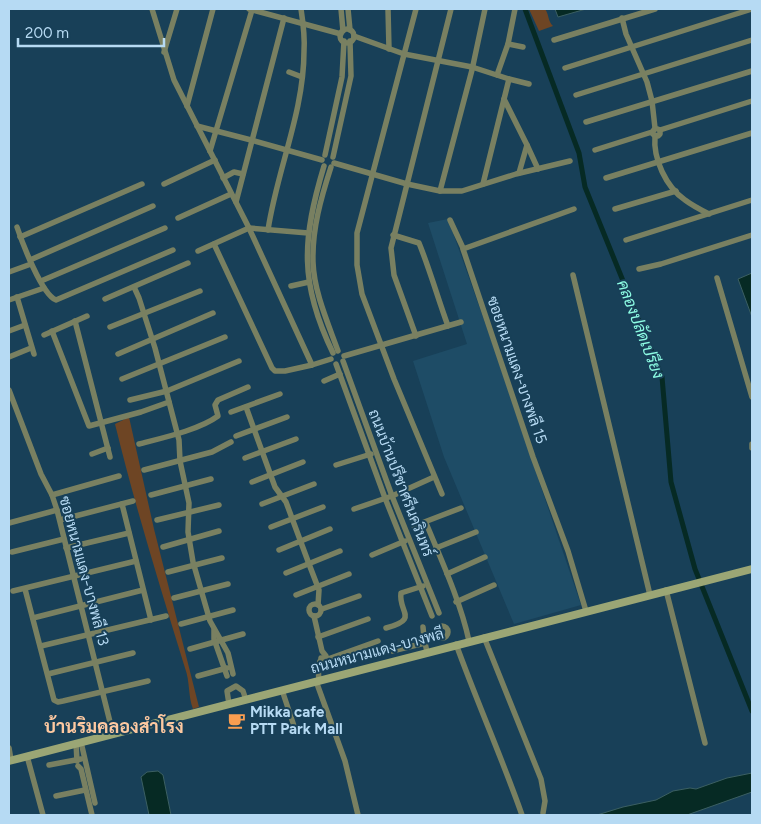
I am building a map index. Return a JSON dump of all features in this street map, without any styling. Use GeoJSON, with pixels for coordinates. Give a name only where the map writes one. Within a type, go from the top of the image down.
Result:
{"type":"FeatureCollection","features":[{"type":"Feature","properties":{"kind":"main road","name":"ถนนหนามแดง-บางพลี"},"geometry":{"type":"LineString","coordinates":[[10,761],[752,569]]}},
{"type":"Feature","properties":{"kind":"street"},"geometry":{"type":"LineString","coordinates":[[152,9],[174,80],[236,202],[312,365]]}},
{"type":"Feature","properties":{"kind":"street"},"geometry":{"type":"LineString","coordinates":[[164,52],[177,9]]}},
{"type":"Feature","properties":{"kind":"street"},"geometry":{"type":"LineString","coordinates":[[187,106],[213,9]]}},
{"type":"Feature","properties":{"kind":"street"},"geometry":{"type":"LineString","coordinates":[[210,151],[250,9],[268,11],[284,18],[342,32],[350,30]]}},
{"type":"Feature","properties":{"kind":"street"},"geometry":{"type":"LineString","coordinates":[[268,230],[271,207],[298,102],[302,76],[304,51],[301,9]]}},
{"type":"Feature","properties":{"kind":"street","name":"ถนนบ้านปรีชาศรีนครินทร์"},"geometry":{"type":"LineString","coordinates":[[341,9],[341,38],[349,40],[351,76],[328,161],[315,230],[313,262],[317,289],[336,364],[385,498],[427,585],[443,625]]}},
{"type":"Feature","properties":{"kind":"street"},"geometry":{"type":"LineString","coordinates":[[348,9],[349,40],[404,54],[472,67],[529,84]]}},
{"type":"Feature","properties":{"kind":"street"},"geometry":{"type":"LineString","coordinates":[[388,9],[389,49]]}},
{"type":"Feature","properties":{"kind":"street"},"geometry":{"type":"LineString","coordinates":[[416,9],[357,233],[357,265],[362,294],[442,494]]}},
{"type":"Feature","properties":{"kind":"street"},"geometry":{"type":"LineString","coordinates":[[416,336],[394,276],[391,248],[451,9]]}},
{"type":"Feature","properties":{"kind":"street"},"geometry":{"type":"LineString","coordinates":[[440,190],[485,9]]}},
{"type":"Feature","properties":{"kind":"street"},"geometry":{"type":"LineString","coordinates":[[497,75],[508,44],[515,9]]}},
{"type":"Feature","properties":{"kind":"street"},"geometry":{"type":"LineString","coordinates":[[554,40],[655,9]]}},
{"type":"Feature","properties":{"kind":"street"},"geometry":{"type":"LineString","coordinates":[[565,68],[752,9]]}},
{"type":"Feature","properties":{"kind":"street"},"geometry":{"type":"LineString","coordinates":[[236,202],[284,18]]}},
{"type":"Feature","properties":{"kind":"street"},"geometry":{"type":"LineString","coordinates":[[622,18],[652,102],[656,131],[655,144],[659,163],[670,184],[684,200],[709,214]]}},
{"type":"Feature","properties":{"kind":"street"},"geometry":{"type":"LineString","coordinates":[[576,95],[752,40]]}},
{"type":"Feature","properties":{"kind":"street"},"geometry":{"type":"LineString","coordinates":[[508,44],[523,47]]}},
{"type":"Feature","properties":{"kind":"street"},"geometry":{"type":"LineString","coordinates":[[586,122],[752,71]]}},
{"type":"Feature","properties":{"kind":"street"},"geometry":{"type":"LineString","coordinates":[[289,72],[302,76]]}},
{"type":"Feature","properties":{"kind":"street"},"geometry":{"type":"LineString","coordinates":[[483,184],[509,79]]}},
{"type":"Feature","properties":{"kind":"street"},"geometry":{"type":"LineString","coordinates":[[504,99],[538,169]]}},
{"type":"Feature","properties":{"kind":"street"},"geometry":{"type":"LineString","coordinates":[[595,150],[752,101]]}},
{"type":"Feature","properties":{"kind":"street"},"geometry":{"type":"LineString","coordinates":[[197,126],[407,184],[440,190],[462,191],[519,173],[570,161]]}},
{"type":"Feature","properties":{"kind":"street"},"geometry":{"type":"LineString","coordinates":[[606,178],[752,133]]}},
{"type":"Feature","properties":{"kind":"street"},"geometry":{"type":"LineString","coordinates":[[519,173],[527,144]]}},
{"type":"Feature","properties":{"kind":"street"},"geometry":{"type":"LineString","coordinates":[[164,184],[215,160]]}},
{"type":"Feature","properties":{"kind":"street","name":"ถนนบ้านปรีชาศรีนครินทร์"},"geometry":{"type":"LineString","coordinates":[[328,161],[314,200],[308,233],[306,263],[315,310],[334,354],[343,359],[392,496],[420,587],[436,629]]}},
{"type":"Feature","properties":{"kind":"street"},"geometry":{"type":"LineString","coordinates":[[223,178],[234,172],[243,174]]}},
{"type":"Feature","properties":{"kind":"street"},"geometry":{"type":"LineString","coordinates":[[20,237],[142,184]]}},
{"type":"Feature","properties":{"kind":"street"},"geometry":{"type":"LineString","coordinates":[[615,209],[676,191]]}},
{"type":"Feature","properties":{"kind":"street"},"geometry":{"type":"LineString","coordinates":[[178,218],[231,194]]}},
{"type":"Feature","properties":{"kind":"street"},"geometry":{"type":"LineString","coordinates":[[626,240],[752,200]]}},
{"type":"Feature","properties":{"kind":"street"},"geometry":{"type":"LineString","coordinates":[[9,272],[153,206]]}},
{"type":"Feature","properties":{"kind":"street"},"geometry":{"type":"LineString","coordinates":[[463,248],[574,209]]}},
{"type":"Feature","properties":{"kind":"street","name":"ซอยหนามแดง-บางพลี 15"},"geometry":{"type":"LineString","coordinates":[[450,220],[463,248],[533,457],[568,551],[586,611]]}},
{"type":"Feature","properties":{"kind":"street"},"geometry":{"type":"LineString","coordinates":[[17,227],[31,262],[44,288],[52,299],[60,299],[173,250]]}},
{"type":"Feature","properties":{"kind":"street"},"geometry":{"type":"LineString","coordinates":[[41,282],[165,228]]}},
{"type":"Feature","properties":{"kind":"street"},"geometry":{"type":"LineString","coordinates":[[198,251],[248,228],[308,233]]}},
{"type":"Feature","properties":{"kind":"street"},"geometry":{"type":"LineString","coordinates":[[393,235],[419,243],[426,258],[431,280],[448,326]]}},
{"type":"Feature","properties":{"kind":"street"},"geometry":{"type":"LineString","coordinates":[[639,269],[661,264],[752,235]]}},
{"type":"Feature","properties":{"kind":"street"},"geometry":{"type":"LineString","coordinates":[[214,244],[275,371],[285,371],[312,365],[334,354]]}},
{"type":"Feature","properties":{"kind":"street"},"geometry":{"type":"LineString","coordinates":[[105,299],[188,263]]}},
{"type":"Feature","properties":{"kind":"street"},"geometry":{"type":"LineString","coordinates":[[573,275],[650,595]]}},
{"type":"Feature","properties":{"kind":"street"},"geometry":{"type":"LineString","coordinates":[[717,278],[752,397]]}},
{"type":"Feature","properties":{"kind":"street"},"geometry":{"type":"LineString","coordinates":[[292,286],[309,282]]}},
{"type":"Feature","properties":{"kind":"street"},"geometry":{"type":"LineString","coordinates":[[134,287],[152,339],[179,440],[180,460],[189,503],[189,539],[194,565],[225,668],[232,680],[243,691],[246,700]]}},
{"type":"Feature","properties":{"kind":"street"},"geometry":{"type":"LineString","coordinates":[[9,300],[44,288]]}},
{"type":"Feature","properties":{"kind":"street"},"geometry":{"type":"LineString","coordinates":[[110,327],[200,291]]}},
{"type":"Feature","properties":{"kind":"street"},"geometry":{"type":"LineString","coordinates":[[9,356],[33,351],[17,297]]}},
{"type":"Feature","properties":{"kind":"street"},"geometry":{"type":"LineString","coordinates":[[118,354],[213,313]]}},
{"type":"Feature","properties":{"kind":"street"},"geometry":{"type":"LineString","coordinates":[[44,334],[87,316]]}},
{"type":"Feature","properties":{"kind":"street"},"geometry":{"type":"LineString","coordinates":[[75,321],[110,457]]}},
{"type":"Feature","properties":{"kind":"street"},"geometry":{"type":"LineString","coordinates":[[336,364],[343,359],[381,345],[461,322]]}},
{"type":"Feature","properties":{"kind":"street"},"geometry":{"type":"LineString","coordinates":[[9,331],[25,324]]}},
{"type":"Feature","properties":{"kind":"street"},"geometry":{"type":"LineString","coordinates":[[52,331],[89,426],[141,412],[169,402]]}},
{"type":"Feature","properties":{"kind":"street"},"geometry":{"type":"LineString","coordinates":[[122,379],[225,337]]}},
{"type":"Feature","properties":{"kind":"street"},"geometry":{"type":"LineString","coordinates":[[130,400],[166,391],[239,361]]}},
{"type":"Feature","properties":{"kind":"street"},"geometry":{"type":"LineString","coordinates":[[324,381],[340,374]]}},
{"type":"Feature","properties":{"kind":"street"},"geometry":{"type":"LineString","coordinates":[[139,444],[177,434],[215,417],[218,413],[215,405],[218,400],[248,387]]}},
{"type":"Feature","properties":{"kind":"street","name":"ซอยหนามแดง-บางพลี 13"},"geometry":{"type":"LineString","coordinates":[[9,390],[57,510],[113,734]]}},
{"type":"Feature","properties":{"kind":"street"},"geometry":{"type":"LineString","coordinates":[[231,412],[280,394]]}},
{"type":"Feature","properties":{"kind":"street"},"geometry":{"type":"LineString","coordinates":[[246,407],[277,490],[283,496],[318,586],[320,615],[314,616]]}},
{"type":"Feature","properties":{"kind":"street"},"geometry":{"type":"LineString","coordinates":[[236,436],[287,417]]}},
{"type":"Feature","properties":{"kind":"street"},"geometry":{"type":"LineString","coordinates":[[245,458],[296,439]]}},
{"type":"Feature","properties":{"kind":"street"},"geometry":{"type":"LineString","coordinates":[[144,470],[216,451],[231,442]]}},
{"type":"Feature","properties":{"kind":"street"},"geometry":{"type":"LineString","coordinates":[[92,454],[108,448]]}},
{"type":"Feature","properties":{"kind":"street"},"geometry":{"type":"LineString","coordinates":[[336,465],[375,452]]}},
{"type":"Feature","properties":{"kind":"street"},"geometry":{"type":"LineString","coordinates":[[252,482],[302,462]]}},
{"type":"Feature","properties":{"kind":"street"},"geometry":{"type":"LineString","coordinates":[[52,495],[118,476]]}},
{"type":"Feature","properties":{"kind":"street"},"geometry":{"type":"LineString","coordinates":[[354,509],[392,496],[434,478]]}},
{"type":"Feature","properties":{"kind":"street"},"geometry":{"type":"LineString","coordinates":[[151,495],[211,480]]}},
{"type":"Feature","properties":{"kind":"street"},"geometry":{"type":"LineString","coordinates":[[262,504],[314,484]]}},
{"type":"Feature","properties":{"kind":"street"},"geometry":{"type":"LineString","coordinates":[[60,520],[133,501]]}},
{"type":"Feature","properties":{"kind":"street"},"geometry":{"type":"LineString","coordinates":[[122,504],[151,620]]}},
{"type":"Feature","properties":{"kind":"street"},"geometry":{"type":"LineString","coordinates":[[157,520],[219,505]]}},
{"type":"Feature","properties":{"kind":"street"},"geometry":{"type":"LineString","coordinates":[[271,526],[323,507]]}},
{"type":"Feature","properties":{"kind":"street"},"geometry":{"type":"LineString","coordinates":[[414,526],[461,508]]}},
{"type":"Feature","properties":{"kind":"street"},"geometry":{"type":"LineString","coordinates":[[9,523],[57,510]]}},
{"type":"Feature","properties":{"kind":"street"},"geometry":{"type":"LineString","coordinates":[[426,522],[467,629],[469,641]]}},
{"type":"Feature","properties":{"kind":"street"},"geometry":{"type":"LineString","coordinates":[[279,550],[330,529]]}},
{"type":"Feature","properties":{"kind":"street"},"geometry":{"type":"LineString","coordinates":[[163,546],[218,531]]}},
{"type":"Feature","properties":{"kind":"street"},"geometry":{"type":"LineString","coordinates":[[436,548],[476,532]]}},
{"type":"Feature","properties":{"kind":"street"},"geometry":{"type":"LineString","coordinates":[[66,548],[129,533]]}},
{"type":"Feature","properties":{"kind":"street"},"geometry":{"type":"LineString","coordinates":[[12,552],[64,539]]}},
{"type":"Feature","properties":{"kind":"street"},"geometry":{"type":"LineString","coordinates":[[372,554],[406,541]]}},
{"type":"Feature","properties":{"kind":"street"},"geometry":{"type":"LineString","coordinates":[[286,573],[340,551]]}},
{"type":"Feature","properties":{"kind":"street"},"geometry":{"type":"LineString","coordinates":[[168,572],[222,558]]}},
{"type":"Feature","properties":{"kind":"street"},"geometry":{"type":"LineString","coordinates":[[447,574],[485,558]]}},
{"type":"Feature","properties":{"kind":"street"},"geometry":{"type":"LineString","coordinates":[[13,591],[136,562]]}},
{"type":"Feature","properties":{"kind":"street"},"geometry":{"type":"LineString","coordinates":[[296,595],[349,574]]}},
{"type":"Feature","properties":{"kind":"street"},"geometry":{"type":"LineString","coordinates":[[174,598],[228,584]]}},
{"type":"Feature","properties":{"kind":"street"},"geometry":{"type":"LineString","coordinates":[[386,628],[399,624],[405,618],[401,593],[427,585]]}},
{"type":"Feature","properties":{"kind":"street"},"geometry":{"type":"LineString","coordinates":[[456,602],[494,585]]}},
{"type":"Feature","properties":{"kind":"street"},"geometry":{"type":"LineString","coordinates":[[25,589],[53,697],[58,702],[148,681]]}},
{"type":"Feature","properties":{"kind":"street"},"geometry":{"type":"LineString","coordinates":[[34,618],[143,590]]}},
{"type":"Feature","properties":{"kind":"street"},"geometry":{"type":"LineString","coordinates":[[666,590],[705,743]]}},
{"type":"Feature","properties":{"kind":"street"},"geometry":{"type":"LineString","coordinates":[[358,815],[345,761],[319,681],[318,667],[322,659],[314,616],[310,612],[310,607],[312,605],[320,607],[359,596]]}},
{"type":"Feature","properties":{"kind":"street"},"geometry":{"type":"LineString","coordinates":[[181,624],[233,610]]}},
{"type":"Feature","properties":{"kind":"street"},"geometry":{"type":"LineString","coordinates":[[41,646],[166,616]]}},
{"type":"Feature","properties":{"kind":"street"},"geometry":{"type":"LineString","coordinates":[[318,637],[368,619]]}},
{"type":"Feature","properties":{"kind":"street"},"geometry":{"type":"LineString","coordinates":[[442,648],[436,629],[443,625],[448,629],[447,635],[454,645],[504,764],[522,815]]}},
{"type":"Feature","properties":{"kind":"street"},"geometry":{"type":"LineString","coordinates":[[423,627],[424,643],[427,652]]}},
{"type":"Feature","properties":{"kind":"street"},"geometry":{"type":"LineString","coordinates":[[190,649],[243,634]]}},
{"type":"Feature","properties":{"kind":"street"},"geometry":{"type":"LineString","coordinates":[[440,638],[447,635]]}},
{"type":"Feature","properties":{"kind":"street"},"geometry":{"type":"LineString","coordinates":[[484,637],[541,779],[545,800],[543,813]]}},
{"type":"Feature","properties":{"kind":"street"},"geometry":{"type":"LineString","coordinates":[[218,641],[228,653],[232,667],[232,680],[226,693],[229,704]]}},
{"type":"Feature","properties":{"kind":"street"},"geometry":{"type":"LineString","coordinates":[[322,659],[378,641]]}},
{"type":"Feature","properties":{"kind":"street"},"geometry":{"type":"LineString","coordinates":[[392,651],[424,643]]}},
{"type":"Feature","properties":{"kind":"street"},"geometry":{"type":"LineString","coordinates":[[48,674],[133,653]]}},
{"type":"Feature","properties":{"kind":"street"},"geometry":{"type":"LineString","coordinates":[[198,676],[232,667]]}},
{"type":"Feature","properties":{"kind":"street"},"geometry":{"type":"LineString","coordinates":[[282,690],[295,729]]}},
{"type":"Feature","properties":{"kind":"street"},"geometry":{"type":"LineString","coordinates":[[79,743],[79,762],[92,815]]}},
{"type":"Feature","properties":{"kind":"street"},"geometry":{"type":"LineString","coordinates":[[79,743],[95,803]]}},
{"type":"Feature","properties":{"kind":"street"},"geometry":{"type":"LineString","coordinates":[[9,748],[10,761]]}},
{"type":"Feature","properties":{"kind":"street"},"geometry":{"type":"LineString","coordinates":[[27,756],[43,815]]}},
{"type":"Feature","properties":{"kind":"street"},"geometry":{"type":"LineString","coordinates":[[49,766],[79,762]]}},
{"type":"Feature","properties":{"kind":"street"},"geometry":{"type":"LineString","coordinates":[[56,796],[85,790]]}},
{"type":"Feature","properties":{"kind":"shaded area"},"geometry":{"type":"Polygon","coordinates":[[[529,9],[545,9],[553,26],[539,31],[529,9]]]}},
{"type":"Feature","properties":{"kind":"shaded area"},"geometry":{"type":"Polygon","coordinates":[[[555,9],[586,9],[558,17],[555,9]]]}},
{"type":"Feature","properties":{"kind":"shaded area"},"geometry":{"type":"Polygon","coordinates":[[[448,219],[581,605],[514,624],[444,457],[413,361],[467,344],[428,223],[448,219]]]}},
{"type":"Feature","properties":{"kind":"shaded area"},"geometry":{"type":"Polygon","coordinates":[[[752,273],[752,317],[738,279],[752,273]]]}},
{"type":"Feature","properties":{"kind":"shaded area"},"geometry":{"type":"Polygon","coordinates":[[[129,417],[154,529],[199,707],[193,709],[187,673],[139,516],[115,424],[129,417]]]}},
{"type":"Feature","properties":{"kind":"shaded area"},"geometry":{"type":"Polygon","coordinates":[[[158,771],[163,775],[171,815],[149,815],[141,777],[147,772],[158,771]]]}},
{"type":"Feature","properties":{"kind":"shaded area"},"geometry":{"type":"Polygon","coordinates":[[[752,773],[752,792],[687,815],[597,815],[656,800],[673,791],[690,788],[696,789],[727,778],[752,773]]]}},
{"type":"Feature","properties":{"kind":"waterway","name":"คลองปลัดเปรียง"},"geometry":{"type":"LineString","coordinates":[[525,9],[579,153],[585,187],[662,377],[671,482],[695,569],[752,711]]}},
{"type":"Feature","properties":{"kind":"place","name":"Mikka cafe PTT Park Mall"},"geometry":{"type":"Point","coordinates":[236,721]}},
{"type":"Feature","properties":{"kind":"district","name":"บ้านริมคลองสำโรง"},"geometry":{"type":"Point","coordinates":[114,727]}}]}
